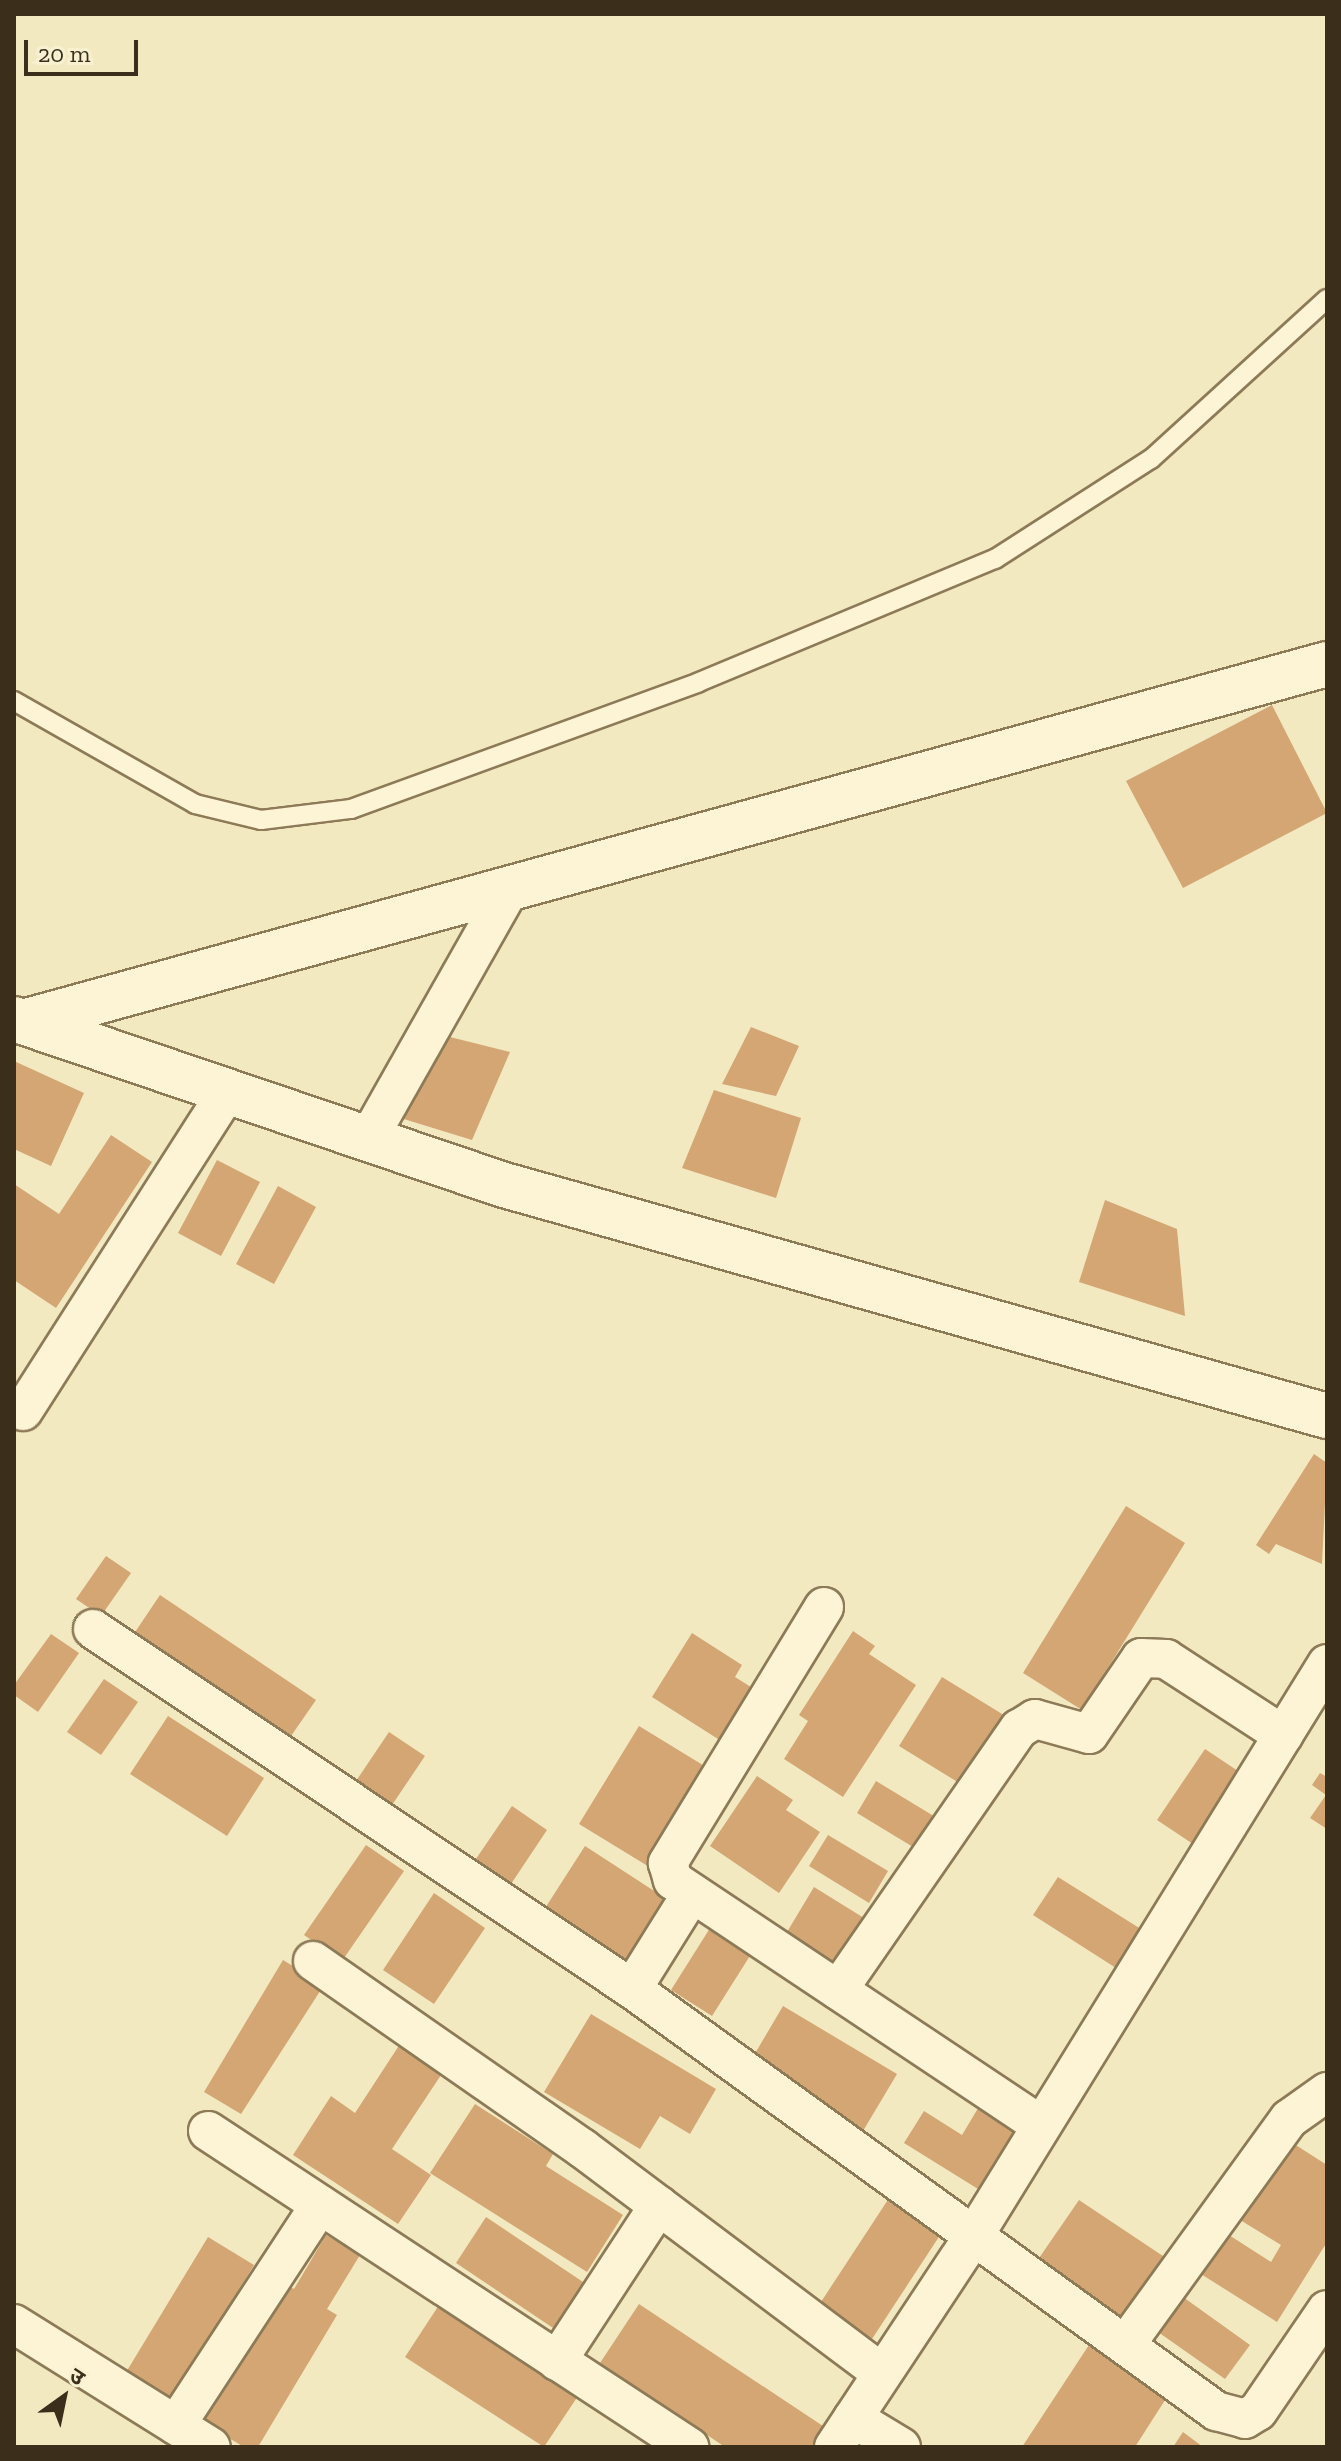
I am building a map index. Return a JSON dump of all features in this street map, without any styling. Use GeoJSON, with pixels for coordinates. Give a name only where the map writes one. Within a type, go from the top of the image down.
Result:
{"type":"FeatureCollection","features":[{"type":"Feature","properties":{"kind":"street"},"geometry":{"type":"LineString","coordinates":[[18,1021],[1327,664]]}},
{"type":"Feature","properties":{"kind":"street"},"geometry":{"type":"LineString","coordinates":[[368,1139],[510,888]]}},
{"type":"Feature","properties":{"kind":"street"},"geometry":{"type":"LineString","coordinates":[[18,1021],[504,1185],[1327,1416]]}},
{"type":"Feature","properties":{"kind":"street"},"geometry":{"type":"LineString","coordinates":[[23,1411],[227,1092]]}},
{"type":"Feature","properties":{"kind":"street"},"geometry":{"type":"LineString","coordinates":[[824,1607],[668,1863],[673,1880],[1039,2124]]}},
{"type":"Feature","properties":{"kind":"street"},"geometry":{"type":"LineString","coordinates":[[93,1629],[632,1989],[1216,2411],[1245,2419],[1258,2411],[1327,2310]]}},
{"type":"Feature","properties":{"kind":"street"},"geometry":{"type":"LineString","coordinates":[[838,1990],[1019,1729],[1035,1719],[1089,1734],[1141,1658],[1166,1659],[1283,1735]]}},
{"type":"Feature","properties":{"kind":"street"},"geometry":{"type":"LineString","coordinates":[[901,2447],[843,2433],[975,2234],[1039,2124],[1327,1664]]}},
{"type":"Feature","properties":{"kind":"street"},"geometry":{"type":"LineString","coordinates":[[632,1989],[692,1893]]}},
{"type":"Feature","properties":{"kind":"street"},"geometry":{"type":"LineString","coordinates":[[313,1961],[659,2205],[882,2373]]}},
{"type":"Feature","properties":{"kind":"street"},"geometry":{"type":"LineString","coordinates":[[1126,2344],[1289,2119],[1327,2092]]}},
{"type":"Feature","properties":{"kind":"street"},"geometry":{"type":"LineString","coordinates":[[208,2131],[689,2447]]}},
{"type":"Feature","properties":{"kind":"street"},"geometry":{"type":"LineString","coordinates":[[176,2425],[320,2205]]}},
{"type":"Feature","properties":{"kind":"street"},"geometry":{"type":"LineString","coordinates":[[557,2361],[659,2205]]}},
{"type":"Feature","properties":{"kind":"street"},"geometry":{"type":"LineString","coordinates":[[14,2324],[211,2447]]}},
{"type":"Feature","properties":{"kind":"lane"},"geometry":{"type":"LineString","coordinates":[[14,701],[195,804],[261,820],[351,809],[699,682],[995,559],[1151,459],[1327,299]]}},
{"type":"Feature","properties":{"kind":"building"},"geometry":{"type":"Polygon","coordinates":[[[1272,705],[1327,813],[1183,888],[1126,781],[1272,705]]]}},
{"type":"Feature","properties":{"kind":"building"},"geometry":{"type":"Polygon","coordinates":[[[751,1027],[799,1046],[776,1096],[722,1084],[751,1027]]]}},
{"type":"Feature","properties":{"kind":"building"},"geometry":{"type":"Polygon","coordinates":[[[450,1037],[510,1052],[472,1140],[394,1116],[450,1037]]]}},
{"type":"Feature","properties":{"kind":"building"},"geometry":{"type":"Polygon","coordinates":[[[14,1061],[84,1093],[51,1166],[14,1149],[14,1061]]]}},
{"type":"Feature","properties":{"kind":"building"},"geometry":{"type":"Polygon","coordinates":[[[714,1090],[801,1118],[776,1198],[682,1168],[714,1090]]]}},
{"type":"Feature","properties":{"kind":"building"},"geometry":{"type":"Polygon","coordinates":[[[111,1135],[152,1162],[56,1308],[14,1280],[14,1184],[59,1214],[111,1135]]]}},
{"type":"Feature","properties":{"kind":"building"},"geometry":{"type":"Polygon","coordinates":[[[217,1160],[260,1182],[221,1256],[178,1233],[217,1160]]]}},
{"type":"Feature","properties":{"kind":"building"},"geometry":{"type":"Polygon","coordinates":[[[278,1186],[316,1207],[274,1284],[236,1264],[278,1186]]]}},
{"type":"Feature","properties":{"kind":"building"},"geometry":{"type":"Polygon","coordinates":[[[1105,1200],[1177,1229],[1185,1316],[1079,1282],[1105,1200]]]}},
{"type":"Feature","properties":{"kind":"building"},"geometry":{"type":"Polygon","coordinates":[[[1314,1454],[1327,1463],[1322,1564],[1276,1544],[1269,1554],[1256,1545],[1314,1454]]]}},
{"type":"Feature","properties":{"kind":"building"},"geometry":{"type":"Polygon","coordinates":[[[1126,1506],[1185,1543],[1082,1710],[1023,1673],[1126,1506]]]}},
{"type":"Feature","properties":{"kind":"building"},"geometry":{"type":"Polygon","coordinates":[[[106,1556],[131,1573],[101,1616],[76,1599],[106,1556]]]}},
{"type":"Feature","properties":{"kind":"building"},"geometry":{"type":"Polygon","coordinates":[[[160,1595],[316,1700],[282,1749],[127,1644],[160,1595]]]}},
{"type":"Feature","properties":{"kind":"building"},"geometry":{"type":"Polygon","coordinates":[[[853,1631],[875,1646],[869,1654],[916,1685],[843,1797],[784,1759],[808,1721],[799,1715],[853,1631]]]}},
{"type":"Feature","properties":{"kind":"building"},"geometry":{"type":"Polygon","coordinates":[[[692,1633],[742,1665],[735,1677],[762,1694],[729,1746],[652,1697],[692,1633]]]}},
{"type":"Feature","properties":{"kind":"building"},"geometry":{"type":"Polygon","coordinates":[[[51,1634],[79,1653],[38,1712],[14,1695],[14,1685],[51,1634]]]}},
{"type":"Feature","properties":{"kind":"building"},"geometry":{"type":"Polygon","coordinates":[[[942,1677],[1007,1717],[964,1786],[899,1746],[942,1677]]]}},
{"type":"Feature","properties":{"kind":"building"},"geometry":{"type":"Polygon","coordinates":[[[104,1679],[138,1702],[101,1755],[67,1732],[104,1679]]]}},
{"type":"Feature","properties":{"kind":"building"},"geometry":{"type":"Polygon","coordinates":[[[168,1716],[264,1778],[227,1836],[130,1774],[168,1716]]]}},
{"type":"Feature","properties":{"kind":"building"},"geometry":{"type":"Polygon","coordinates":[[[639,1726],[711,1770],[651,1868],[579,1824],[639,1726]]]}},
{"type":"Feature","properties":{"kind":"building"},"geometry":{"type":"Polygon","coordinates":[[[389,1732],[425,1756],[390,1808],[354,1784],[389,1732]]]}},
{"type":"Feature","properties":{"kind":"building"},"geometry":{"type":"Polygon","coordinates":[[[1205,1749],[1250,1779],[1202,1850],[1157,1820],[1205,1749]]]}},
{"type":"Feature","properties":{"kind":"building"},"geometry":{"type":"Polygon","coordinates":[[[1320,1773],[1327,1777],[1327,1829],[1310,1818],[1326,1795],[1312,1785],[1320,1773]]]}},
{"type":"Feature","properties":{"kind":"building"},"geometry":{"type":"Polygon","coordinates":[[[757,1776],[793,1800],[786,1810],[820,1832],[779,1893],[710,1846],[757,1776]]]}},
{"type":"Feature","properties":{"kind":"building"},"geometry":{"type":"Polygon","coordinates":[[[876,1781],[937,1818],[918,1850],[857,1813],[876,1781]]]}},
{"type":"Feature","properties":{"kind":"building"},"geometry":{"type":"Polygon","coordinates":[[[512,1806],[547,1830],[503,1896],[467,1872],[512,1806]]]}},
{"type":"Feature","properties":{"kind":"building"},"geometry":{"type":"Polygon","coordinates":[[[828,1835],[888,1871],[869,1903],[809,1866],[828,1835]]]}},
{"type":"Feature","properties":{"kind":"building"},"geometry":{"type":"Polygon","coordinates":[[[366,1845],[404,1871],[342,1961],[304,1935],[366,1845]]]}},
{"type":"Feature","properties":{"kind":"building"},"geometry":{"type":"Polygon","coordinates":[[[585,1846],[668,1900],[624,1970],[540,1916],[585,1846]]]}},
{"type":"Feature","properties":{"kind":"building"},"geometry":{"type":"Polygon","coordinates":[[[1058,1877],[1152,1936],[1127,1975],[1033,1915],[1058,1877]]]}},
{"type":"Feature","properties":{"kind":"building"},"geometry":{"type":"Polygon","coordinates":[[[814,1887],[864,1918],[828,1977],[778,1947],[814,1887]]]}},
{"type":"Feature","properties":{"kind":"building"},"geometry":{"type":"Polygon","coordinates":[[[434,1893],[485,1928],[434,2004],[383,1970],[434,1893]]]}},
{"type":"Feature","properties":{"kind":"building"},"geometry":{"type":"Polygon","coordinates":[[[712,1925],[753,1951],[712,2016],[671,1990],[712,1925]]]}},
{"type":"Feature","properties":{"kind":"building"},"geometry":{"type":"Polygon","coordinates":[[[283,1960],[324,1985],[241,2114],[204,2092],[283,1960]]]}},
{"type":"Feature","properties":{"kind":"building"},"geometry":{"type":"Polygon","coordinates":[[[783,2006],[897,2074],[863,2131],[750,2062],[783,2006]]]}},
{"type":"Feature","properties":{"kind":"building"},"geometry":{"type":"Polygon","coordinates":[[[591,2014],[716,2089],[690,2134],[660,2116],[640,2149],[544,2092],[591,2014]]]}},
{"type":"Feature","properties":{"kind":"building"},"geometry":{"type":"Polygon","coordinates":[[[400,2044],[443,2072],[392,2149],[431,2175],[398,2224],[293,2155],[331,2096],[355,2113],[400,2044]]]}},
{"type":"Feature","properties":{"kind":"building"},"geometry":{"type":"Polygon","coordinates":[[[475,2104],[553,2154],[546,2166],[623,2215],[587,2272],[430,2173],[475,2104]]]}},
{"type":"Feature","properties":{"kind":"building"},"geometry":{"type":"Polygon","coordinates":[[[980,2105],[1016,2128],[978,2189],[904,2143],[924,2111],[962,2135],[980,2105]]]}},
{"type":"Feature","properties":{"kind":"building"},"geometry":{"type":"Polygon","coordinates":[[[1291,2142],[1327,2165],[1327,2242],[1277,2322],[1193,2269],[1218,2228],[1271,2262],[1281,2245],[1232,2215],[1291,2142]]]}},
{"type":"Feature","properties":{"kind":"building"},"geometry":{"type":"Polygon","coordinates":[[[895,2189],[948,2223],[872,2339],[819,2305],[895,2189]]]}},
{"type":"Feature","properties":{"kind":"building"},"geometry":{"type":"Polygon","coordinates":[[[1079,2200],[1172,2262],[1130,2324],[1037,2261],[1079,2200]]]}},
{"type":"Feature","properties":{"kind":"building"},"geometry":{"type":"Polygon","coordinates":[[[486,2217],[595,2290],[565,2336],[456,2263],[486,2217]]]}},
{"type":"Feature","properties":{"kind":"building"},"geometry":{"type":"Polygon","coordinates":[[[326,2235],[360,2255],[327,2309],[337,2315],[258,2447],[244,2447],[200,2421],[283,2283],[294,2289],[326,2235]]]}},
{"type":"Feature","properties":{"kind":"building"},"geometry":{"type":"Polygon","coordinates":[[[208,2237],[254,2265],[172,2402],[125,2374],[208,2237]]]}},
{"type":"Feature","properties":{"kind":"building"},"geometry":{"type":"Polygon","coordinates":[[[1183,2297],[1250,2345],[1225,2379],[1158,2332],[1183,2297]]]}},
{"type":"Feature","properties":{"kind":"building"},"geometry":{"type":"Polygon","coordinates":[[[639,2304],[838,2436],[831,2447],[725,2447],[600,2363],[639,2304]]]}},
{"type":"Feature","properties":{"kind":"building"},"geometry":{"type":"Polygon","coordinates":[[[439,2305],[578,2396],[544,2447],[405,2357],[439,2305]]]}},
{"type":"Feature","properties":{"kind":"building"},"geometry":{"type":"Polygon","coordinates":[[[1089,2345],[1167,2397],[1135,2447],[1022,2447],[1089,2345]]]}},
{"type":"Feature","properties":{"kind":"building"},"geometry":{"type":"Polygon","coordinates":[[[1183,2432],[1203,2447],[1173,2447],[1183,2432]]]}}]}
